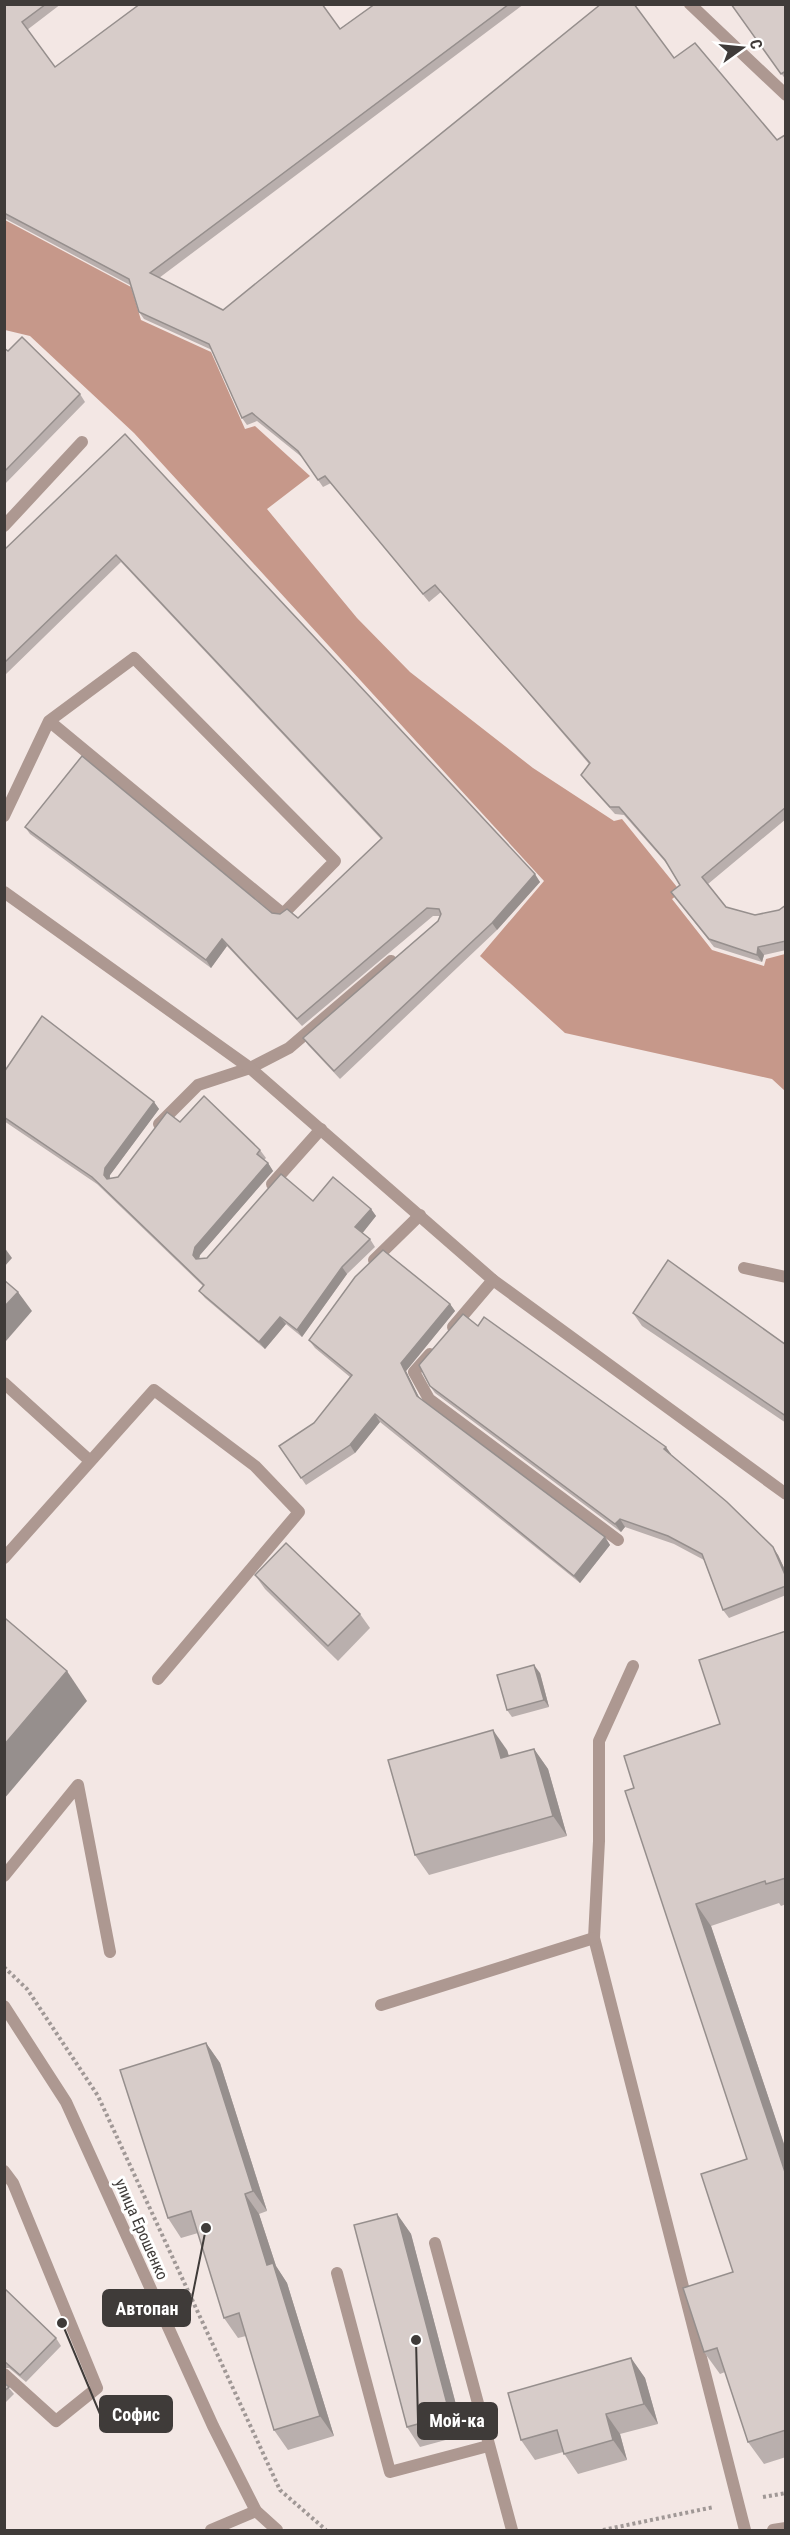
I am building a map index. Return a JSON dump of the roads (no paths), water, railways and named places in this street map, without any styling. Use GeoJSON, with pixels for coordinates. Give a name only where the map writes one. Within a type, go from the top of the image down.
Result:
{"type":"FeatureCollection","features":[{"type":"Feature","properties":{"kind":"street"},"geometry":{"type":"LineString","coordinates":[[690,4],[786,95]]}},
{"type":"Feature","properties":{"kind":"street"},"geometry":{"type":"LineString","coordinates":[[4,526],[82,442]]}},
{"type":"Feature","properties":{"kind":"street"},"geometry":{"type":"LineString","coordinates":[[4,816],[49,721],[134,658],[335,861],[284,914],[49,721]]}},
{"type":"Feature","properties":{"kind":"street"},"geometry":{"type":"LineString","coordinates":[[4,892],[250,1068],[493,1280],[786,1494]]}},
{"type":"Feature","properties":{"kind":"street"},"geometry":{"type":"LineString","coordinates":[[152,1133],[166,1114],[198,1085],[250,1068],[290,1048],[403,951]]}},
{"type":"Feature","properties":{"kind":"street"},"geometry":{"type":"LineString","coordinates":[[267,1190],[321,1129]]}},
{"type":"Feature","properties":{"kind":"street"},"geometry":{"type":"LineString","coordinates":[[363,1271],[420,1215]]}},
{"type":"Feature","properties":{"kind":"street"},"geometry":{"type":"LineString","coordinates":[[744,1268],[786,1277]]}},
{"type":"Feature","properties":{"kind":"street"},"geometry":{"type":"LineString","coordinates":[[493,1280],[414,1372],[429,1399],[618,1540]]}},
{"type":"Feature","properties":{"kind":"street"},"geometry":{"type":"LineString","coordinates":[[4,1383],[89,1460]]}},
{"type":"Feature","properties":{"kind":"street"},"geometry":{"type":"LineString","coordinates":[[4,1558],[89,1460],[154,1390],[255,1466],[299,1512],[158,1679]]}},
{"type":"Feature","properties":{"kind":"street"},"geometry":{"type":"LineString","coordinates":[[633,1666],[599,1741],[599,1841],[594,1938],[745,2530]]}},
{"type":"Feature","properties":{"kind":"street"},"geometry":{"type":"LineString","coordinates":[[4,1876],[78,1785],[110,1952]]}},
{"type":"Feature","properties":{"kind":"street"},"geometry":{"type":"LineString","coordinates":[[381,2005],[594,1938]]}},
{"type":"Feature","properties":{"kind":"street","name":"улица Ерошенко"},"geometry":{"type":"LineString","coordinates":[[4,2006],[66,2102],[213,2426],[256,2511],[277,2530]]}},
{"type":"Feature","properties":{"kind":"street"},"geometry":{"type":"LineString","coordinates":[[4,2171],[13,2183],[97,2388],[56,2421],[4,2374]]}},
{"type":"Feature","properties":{"kind":"street"},"geometry":{"type":"LineString","coordinates":[[435,2243],[512,2530]]}},
{"type":"Feature","properties":{"kind":"street"},"geometry":{"type":"LineString","coordinates":[[338,2273],[390,2472],[488,2446]]}},
{"type":"Feature","properties":{"kind":"street"},"geometry":{"type":"LineString","coordinates":[[211,2530],[256,2511]]}},
{"type":"Feature","properties":{"kind":"street"},"geometry":{"type":"LineString","coordinates":[[773,2530],[786,2528]]}},
{"type":"Feature","properties":{"kind":"place","name":"Автопан"},"geometry":{"type":"Point","coordinates":[206,2228]}},
{"type":"Feature","properties":{"kind":"place","name":"Софис"},"geometry":{"type":"Point","coordinates":[62,2323]}},
{"type":"Feature","properties":{"kind":"place","name":"Мой-ка"},"geometry":{"type":"Point","coordinates":[416,2340]}}]}
